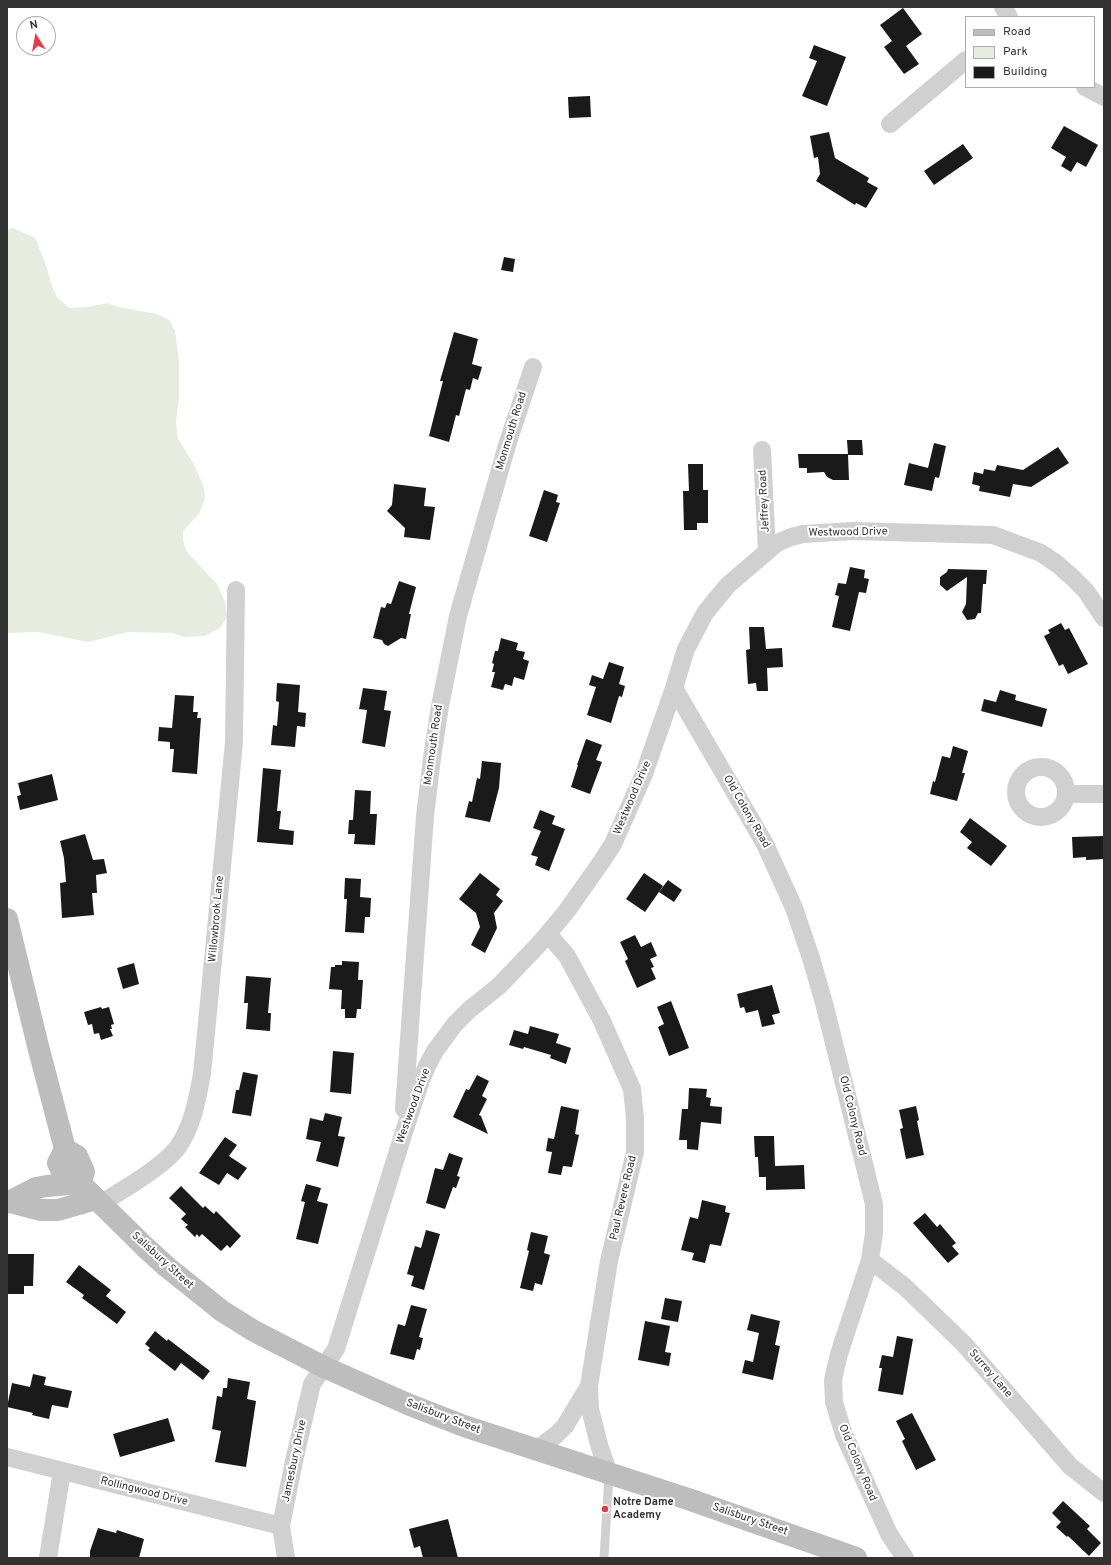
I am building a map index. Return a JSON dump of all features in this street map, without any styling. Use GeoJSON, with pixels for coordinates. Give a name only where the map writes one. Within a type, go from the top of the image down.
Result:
{"type":"FeatureCollection","features":[{"type":"Feature","properties":{"kind":"main road","name":"Salisbury Street"},"geometry":{"type":"LineString","coordinates":[[7,919],[65,1149],[58,1163],[66,1180],[80,1183],[167,1268],[222,1311],[254,1331],[324,1367],[410,1405],[464,1426],[609,1474],[688,1498],[856,1558]]}},
{"type":"Feature","properties":{"kind":"main road"},"geometry":{"type":"LineString","coordinates":[[9,1201],[36,1188],[80,1183]]}},
{"type":"Feature","properties":{"kind":"main road"},"geometry":{"type":"LineString","coordinates":[[9,1201],[42,1210],[58,1210],[98,1201]]}},
{"type":"Feature","properties":{"kind":"street"},"geometry":{"type":"LineString","coordinates":[[1003,7],[1008,16]]}},
{"type":"Feature","properties":{"kind":"street"},"geometry":{"type":"LineString","coordinates":[[890,124],[965,61]]}},
{"type":"Feature","properties":{"kind":"street"},"geometry":{"type":"LineString","coordinates":[[1087,88],[1104,97]]}},
{"type":"Feature","properties":{"kind":"street","name":"Monmouth Road"},"geometry":{"type":"LineString","coordinates":[[402,1136],[425,816],[437,726],[458,616],[508,442],[533,367]]}},
{"type":"Feature","properties":{"kind":"street","name":"Jeffrey Road"},"geometry":{"type":"LineString","coordinates":[[762,450],[767,552]]}},
{"type":"Feature","properties":{"kind":"street","name":"Westwood Drive"},"geometry":{"type":"LineString","coordinates":[[324,1367],[336,1349],[402,1136],[422,1077],[435,1051],[445,1037],[469,1010],[499,986],[548,934],[584,887],[613,844],[644,774],[686,649],[694,631],[705,613],[728,585],[777,543],[791,537],[815,532],[853,530],[993,535],[1036,551],[1057,564],[1086,591],[1104,618]]}},
{"type":"Feature","properties":{"kind":"street","name":"Willowbrook Lane"},"geometry":{"type":"LineString","coordinates":[[98,1201],[153,1169],[170,1156],[182,1139],[196,1105],[202,1074],[234,742],[236,590]]}},
{"type":"Feature","properties":{"kind":"street","name":"Old Colony Road"},"geometry":{"type":"LineString","coordinates":[[674,688],[765,844],[785,887],[803,933],[824,1003],[874,1204],[874,1233],[870,1260],[861,1292],[838,1354],[834,1380],[834,1402],[844,1435],[889,1534],[906,1558]]}},
{"type":"Feature","properties":{"kind":"street"},"geometry":{"type":"LineString","coordinates":[[1066,794],[1104,794]]}},
{"type":"Feature","properties":{"kind":"street","name":"Paul Revere Road"},"geometry":{"type":"LineString","coordinates":[[548,934],[567,956],[602,1021],[632,1089],[635,1118],[635,1152],[609,1261],[589,1386],[590,1409],[600,1448],[609,1474]]}},
{"type":"Feature","properties":{"kind":"street","name":"Surrey Lane"},"geometry":{"type":"LineString","coordinates":[[870,1260],[905,1287],[964,1344],[1070,1466],[1104,1493]]}},
{"type":"Feature","properties":{"kind":"street","name":"Jamesbury Drive"},"geometry":{"type":"LineString","coordinates":[[286,1558],[281,1526],[312,1384],[324,1367]]}},
{"type":"Feature","properties":{"kind":"street","name":"Paul Revere Road"},"geometry":{"type":"LineString","coordinates":[[536,1450],[556,1435],[564,1426],[589,1386]]}},
{"type":"Feature","properties":{"kind":"street","name":"Rollingwood Drive"},"geometry":{"type":"LineString","coordinates":[[7,1458],[281,1526]]}},
{"type":"Feature","properties":{"kind":"street"},"geometry":{"type":"LineString","coordinates":[[48,1558],[62,1471]]}},
{"type":"Feature","properties":{"kind":"lane"},"geometry":{"type":"LineString","coordinates":[[604,1558],[609,1474]]}},
{"type":"Feature","properties":{"kind":"green space"},"geometry":{"type":"Polygon","coordinates":[[[13,228],[35,238],[57,297],[69,308],[88,307],[107,303],[119,307],[157,314],[169,320],[175,331],[179,360],[179,397],[176,423],[178,439],[195,466],[204,488],[205,498],[199,514],[183,531],[183,539],[186,551],[217,584],[225,602],[227,617],[220,628],[205,636],[184,637],[172,633],[128,632],[88,642],[38,632],[7,633],[7,230],[13,228]]]}},
{"type":"Feature","properties":{"kind":"building"},"geometry":{"type":"Polygon","coordinates":[[[903,8],[922,34],[906,46],[919,64],[904,74],[884,47],[892,41],[880,25],[903,8]]]}},
{"type":"Feature","properties":{"kind":"building"},"geometry":{"type":"Polygon","coordinates":[[[814,45],[846,57],[827,106],[802,96],[817,61],[809,58],[814,45]]]}},
{"type":"Feature","properties":{"kind":"building"},"geometry":{"type":"Polygon","coordinates":[[[590,96],[591,117],[569,118],[568,97],[590,96]]]}},
{"type":"Feature","properties":{"kind":"building"},"geometry":{"type":"Polygon","coordinates":[[[1064,126],[1098,145],[1086,167],[1077,162],[1071,172],[1061,166],[1066,157],[1051,148],[1064,126]]]}},
{"type":"Feature","properties":{"kind":"building"},"geometry":{"type":"Polygon","coordinates":[[[829,132],[835,158],[869,178],[867,182],[878,188],[866,208],[856,203],[855,205],[816,181],[820,174],[818,157],[814,158],[810,136],[829,132]]]}},
{"type":"Feature","properties":{"kind":"building"},"geometry":{"type":"Polygon","coordinates":[[[963,144],[973,158],[934,185],[924,171],[963,144]]]}},
{"type":"Feature","properties":{"kind":"building"},"geometry":{"type":"Polygon","coordinates":[[[504,257],[515,259],[513,272],[501,270],[504,257]]]}},
{"type":"Feature","properties":{"kind":"building"},"geometry":{"type":"Polygon","coordinates":[[[454,332],[478,339],[472,364],[482,367],[478,380],[473,378],[470,390],[466,389],[459,416],[456,415],[449,442],[429,436],[443,381],[440,381],[454,332]]]}},
{"type":"Feature","properties":{"kind":"building"},"geometry":{"type":"Polygon","coordinates":[[[847,440],[862,440],[863,455],[848,455],[849,480],[833,480],[827,477],[824,472],[807,473],[807,468],[799,468],[798,454],[848,454],[847,440]]]}},
{"type":"Feature","properties":{"kind":"building"},"geometry":{"type":"Polygon","coordinates":[[[934,443],[946,446],[939,478],[935,477],[932,491],[904,485],[909,463],[928,468],[934,443]]]}},
{"type":"Feature","properties":{"kind":"building"},"geometry":{"type":"Polygon","coordinates":[[[1058,447],[1069,463],[1031,487],[1013,484],[1010,497],[979,491],[980,486],[972,484],[974,472],[983,474],[984,469],[995,471],[997,465],[1023,470],[1058,447]]]}},
{"type":"Feature","properties":{"kind":"building"},"geometry":{"type":"Polygon","coordinates":[[[688,464],[703,464],[703,490],[708,490],[708,523],[697,523],[697,530],[684,530],[683,491],[689,491],[688,464]]]}},
{"type":"Feature","properties":{"kind":"building"},"geometry":{"type":"Polygon","coordinates":[[[394,484],[426,488],[424,506],[435,507],[430,540],[404,537],[405,528],[387,511],[392,505],[394,484]]]}},
{"type":"Feature","properties":{"kind":"building"},"geometry":{"type":"Polygon","coordinates":[[[544,490],[558,495],[556,502],[560,503],[547,542],[529,536],[544,490]]]}},
{"type":"Feature","properties":{"kind":"building"},"geometry":{"type":"Polygon","coordinates":[[[850,567],[865,570],[864,578],[869,579],[866,593],[859,592],[850,631],[832,627],[839,596],[835,595],[838,583],[846,584],[850,567]]]}},
{"type":"Feature","properties":{"kind":"building"},"geometry":{"type":"Polygon","coordinates":[[[948,569],[987,570],[986,584],[983,584],[981,613],[978,613],[975,619],[967,620],[962,612],[966,604],[967,577],[947,591],[940,585],[940,577],[947,572],[948,569]]]}},
{"type":"Feature","properties":{"kind":"building"},"geometry":{"type":"Polygon","coordinates":[[[399,581],[416,587],[409,614],[411,614],[406,639],[401,638],[388,646],[384,644],[382,640],[373,638],[381,607],[385,608],[387,603],[391,604],[399,581]]]}},
{"type":"Feature","properties":{"kind":"building"},"geometry":{"type":"Polygon","coordinates":[[[1061,623],[1065,630],[1069,628],[1088,664],[1068,674],[1063,664],[1059,666],[1044,636],[1050,633],[1048,630],[1061,623]]]}},
{"type":"Feature","properties":{"kind":"building"},"geometry":{"type":"Polygon","coordinates":[[[749,627],[764,627],[766,649],[782,648],[783,667],[767,668],[768,691],[757,691],[756,683],[748,684],[746,650],[750,649],[749,627]]]}},
{"type":"Feature","properties":{"kind":"building"},"geometry":{"type":"Polygon","coordinates":[[[501,638],[518,643],[516,650],[525,652],[523,659],[529,661],[524,680],[514,677],[512,686],[505,684],[503,690],[491,687],[495,672],[492,672],[494,664],[492,663],[495,651],[498,651],[501,638]]]}},
{"type":"Feature","properties":{"kind":"building"},"geometry":{"type":"Polygon","coordinates":[[[609,662],[624,667],[619,684],[625,686],[622,697],[619,696],[611,723],[587,715],[596,687],[589,685],[592,675],[603,679],[609,662]]]}},
{"type":"Feature","properties":{"kind":"building"},"geometry":{"type":"Polygon","coordinates":[[[277,683],[300,685],[298,712],[306,713],[305,727],[297,726],[295,747],[271,745],[273,725],[277,726],[279,702],[276,701],[277,683]]]}},
{"type":"Feature","properties":{"kind":"building"},"geometry":{"type":"Polygon","coordinates":[[[363,688],[387,691],[384,710],[391,711],[385,747],[362,743],[367,710],[359,709],[363,688]]]}},
{"type":"Feature","properties":{"kind":"building"},"geometry":{"type":"Polygon","coordinates":[[[1000,690],[1016,695],[1015,700],[1047,709],[1042,727],[981,711],[984,699],[996,702],[1000,690]]]}},
{"type":"Feature","properties":{"kind":"building"},"geometry":{"type":"Polygon","coordinates":[[[175,695],[194,696],[193,712],[198,712],[197,718],[201,718],[197,774],[172,772],[174,749],[170,749],[170,742],[158,741],[159,727],[172,728],[175,695]]]}},
{"type":"Feature","properties":{"kind":"building"},"geometry":{"type":"Polygon","coordinates":[[[586,739],[602,745],[596,760],[602,762],[590,794],[571,787],[586,739]]]}},
{"type":"Feature","properties":{"kind":"building"},"geometry":{"type":"Polygon","coordinates":[[[953,746],[968,751],[962,773],[965,773],[957,801],[930,794],[942,756],[950,758],[953,746]]]}},
{"type":"Feature","properties":{"kind":"building"},"geometry":{"type":"Polygon","coordinates":[[[482,761],[501,763],[499,788],[490,822],[465,817],[469,801],[472,802],[477,778],[480,779],[482,761]]]}},
{"type":"Feature","properties":{"kind":"building"},"geometry":{"type":"Polygon","coordinates":[[[263,768],[281,770],[277,811],[281,811],[279,829],[294,831],[293,845],[257,842],[263,768]]]}},
{"type":"Feature","properties":{"kind":"building"},"geometry":{"type":"Polygon","coordinates":[[[52,774],[58,800],[20,810],[17,796],[21,795],[18,783],[52,774]]]}},
{"type":"Feature","properties":{"kind":"building"},"geometry":{"type":"Polygon","coordinates":[[[355,790],[371,791],[370,814],[377,814],[375,845],[354,844],[355,834],[348,834],[349,820],[353,820],[355,790]]]}},
{"type":"Feature","properties":{"kind":"building"},"geometry":{"type":"Polygon","coordinates":[[[540,810],[555,816],[552,824],[565,829],[549,871],[535,865],[538,857],[531,855],[541,831],[533,828],[540,810]]]}},
{"type":"Feature","properties":{"kind":"building"},"geometry":{"type":"Polygon","coordinates":[[[970,818],[1007,846],[991,866],[967,848],[972,842],[960,832],[970,818]]]}},
{"type":"Feature","properties":{"kind":"building"},"geometry":{"type":"Polygon","coordinates":[[[85,834],[93,860],[104,859],[107,873],[96,875],[97,893],[92,893],[94,915],[62,918],[60,883],[66,882],[64,858],[60,841],[85,834]]]}},
{"type":"Feature","properties":{"kind":"building"},"geometry":{"type":"Polygon","coordinates":[[[1104,836],[1104,859],[1086,860],[1086,857],[1073,858],[1072,837],[1104,836]]]}},
{"type":"Feature","properties":{"kind":"building"},"geometry":{"type":"Polygon","coordinates":[[[480,873],[500,889],[496,895],[503,901],[494,913],[497,928],[485,953],[471,945],[480,927],[476,913],[459,899],[480,873]]]}},
{"type":"Feature","properties":{"kind":"building"},"geometry":{"type":"Polygon","coordinates":[[[644,873],[663,886],[645,912],[626,899],[644,873]]]}},
{"type":"Feature","properties":{"kind":"building"},"geometry":{"type":"Polygon","coordinates":[[[345,878],[361,879],[360,897],[371,898],[370,917],[365,917],[364,933],[345,932],[347,899],[344,899],[345,878]]]}},
{"type":"Feature","properties":{"kind":"building"},"geometry":{"type":"Polygon","coordinates":[[[668,880],[682,890],[674,902],[659,892],[668,880]]]}},
{"type":"Feature","properties":{"kind":"building"},"geometry":{"type":"Polygon","coordinates":[[[635,935],[641,947],[651,942],[657,956],[650,959],[654,967],[651,968],[656,979],[637,988],[625,961],[628,959],[620,942],[635,935]]]}},
{"type":"Feature","properties":{"kind":"building"},"geometry":{"type":"Polygon","coordinates":[[[342,961],[359,962],[358,980],[363,980],[361,1009],[357,1009],[356,1018],[345,1018],[345,1009],[341,1009],[342,990],[329,989],[331,967],[335,967],[335,965],[342,965],[342,961]]]}},
{"type":"Feature","properties":{"kind":"building"},"geometry":{"type":"Polygon","coordinates":[[[134,963],[139,984],[123,989],[117,968],[134,963]]]}},
{"type":"Feature","properties":{"kind":"building"},"geometry":{"type":"Polygon","coordinates":[[[246,976],[271,978],[268,1013],[271,1013],[270,1031],[246,1029],[248,1003],[244,1003],[246,976]]]}},
{"type":"Feature","properties":{"kind":"building"},"geometry":{"type":"Polygon","coordinates":[[[772,985],[780,1013],[772,1015],[775,1024],[762,1027],[758,1010],[746,1013],[744,1007],[740,1008],[737,994],[772,985]]]}},
{"type":"Feature","properties":{"kind":"building"},"geometry":{"type":"Polygon","coordinates":[[[671,1001],[689,1048],[669,1056],[658,1027],[664,1024],[657,1007],[671,1001]]]}},
{"type":"Feature","properties":{"kind":"building"},"geometry":{"type":"Polygon","coordinates":[[[101,1007],[102,1009],[109,1007],[114,1024],[111,1025],[112,1029],[110,1029],[113,1036],[101,1040],[99,1033],[94,1034],[92,1024],[88,1025],[84,1012],[101,1007]]]}},
{"type":"Feature","properties":{"kind":"building"},"geometry":{"type":"Polygon","coordinates":[[[530,1026],[559,1034],[556,1043],[571,1048],[566,1064],[550,1058],[551,1055],[524,1047],[523,1049],[509,1045],[514,1030],[528,1034],[530,1026]]]}},
{"type":"Feature","properties":{"kind":"building"},"geometry":{"type":"Polygon","coordinates":[[[333,1051],[354,1053],[351,1094],[330,1092],[333,1051]]]}},
{"type":"Feature","properties":{"kind":"building"},"geometry":{"type":"Polygon","coordinates":[[[243,1072],[258,1075],[251,1116],[232,1113],[236,1090],[239,1090],[243,1072]]]}},
{"type":"Feature","properties":{"kind":"building"},"geometry":{"type":"Polygon","coordinates":[[[477,1075],[489,1081],[482,1096],[487,1099],[479,1115],[481,1116],[488,1134],[453,1117],[466,1089],[469,1090],[477,1075]]]}},
{"type":"Feature","properties":{"kind":"building"},"geometry":{"type":"Polygon","coordinates":[[[689,1088],[707,1089],[706,1097],[711,1098],[710,1106],[722,1107],[721,1124],[701,1122],[698,1150],[687,1149],[687,1140],[679,1140],[682,1109],[688,1109],[689,1088]]]}},
{"type":"Feature","properties":{"kind":"building"},"geometry":{"type":"Polygon","coordinates":[[[561,1106],[579,1110],[575,1134],[579,1135],[572,1167],[563,1166],[561,1175],[548,1173],[552,1152],[546,1151],[548,1138],[554,1139],[561,1106]]]}},
{"type":"Feature","properties":{"kind":"building"},"geometry":{"type":"Polygon","coordinates":[[[916,1106],[919,1120],[917,1121],[924,1155],[906,1159],[900,1129],[903,1128],[899,1110],[916,1106]]]}},
{"type":"Feature","properties":{"kind":"building"},"geometry":{"type":"Polygon","coordinates":[[[325,1113],[342,1117],[338,1136],[345,1137],[338,1167],[316,1161],[321,1142],[306,1139],[310,1118],[323,1121],[325,1113]]]}},
{"type":"Feature","properties":{"kind":"building"},"geometry":{"type":"Polygon","coordinates":[[[754,1136],[774,1136],[775,1166],[804,1165],[805,1189],[766,1190],[766,1177],[759,1177],[758,1157],[755,1157],[754,1136]]]}},
{"type":"Feature","properties":{"kind":"building"},"geometry":{"type":"Polygon","coordinates":[[[225,1137],[237,1145],[229,1156],[247,1168],[238,1180],[227,1173],[219,1185],[199,1173],[225,1137]]]}},
{"type":"Feature","properties":{"kind":"building"},"geometry":{"type":"Polygon","coordinates":[[[449,1153],[463,1158],[457,1176],[460,1177],[456,1188],[453,1187],[445,1209],[426,1203],[435,1168],[443,1170],[449,1153]]]}},
{"type":"Feature","properties":{"kind":"building"},"geometry":{"type":"Polygon","coordinates":[[[306,1184],[321,1188],[317,1201],[328,1204],[318,1244],[296,1239],[305,1202],[301,1201],[306,1184]]]}},
{"type":"Feature","properties":{"kind":"building"},"geometry":{"type":"Polygon","coordinates":[[[181,1186],[203,1208],[205,1206],[214,1214],[216,1211],[241,1236],[230,1248],[227,1245],[221,1251],[202,1234],[199,1237],[197,1234],[195,1237],[185,1227],[188,1225],[181,1219],[186,1214],[169,1198],[181,1186]]]}},
{"type":"Feature","properties":{"kind":"building"},"geometry":{"type":"Polygon","coordinates":[[[702,1200],[726,1206],[725,1212],[730,1213],[721,1246],[710,1244],[705,1263],[692,1260],[694,1253],[681,1250],[690,1217],[698,1219],[702,1200]]]}},
{"type":"Feature","properties":{"kind":"building"},"geometry":{"type":"Polygon","coordinates":[[[925,1213],[937,1227],[940,1224],[956,1243],[952,1246],[959,1254],[948,1263],[913,1223],[925,1213]]]}},
{"type":"Feature","properties":{"kind":"building"},"geometry":{"type":"Polygon","coordinates":[[[426,1230],[440,1234],[424,1290],[411,1286],[414,1276],[407,1274],[415,1246],[421,1248],[426,1230]]]}},
{"type":"Feature","properties":{"kind":"building"},"geometry":{"type":"Polygon","coordinates":[[[531,1232],[548,1236],[544,1253],[550,1255],[542,1285],[535,1283],[533,1291],[520,1288],[529,1251],[527,1250],[531,1232]]]}},
{"type":"Feature","properties":{"kind":"building"},"geometry":{"type":"Polygon","coordinates":[[[7,1254],[34,1254],[33,1286],[24,1286],[24,1294],[7,1294],[7,1254]]]}},
{"type":"Feature","properties":{"kind":"building"},"geometry":{"type":"Polygon","coordinates":[[[79,1265],[111,1290],[106,1296],[126,1312],[117,1324],[82,1298],[84,1295],[66,1282],[79,1265]]]}},
{"type":"Feature","properties":{"kind":"building"},"geometry":{"type":"Polygon","coordinates":[[[665,1298],[682,1301],[678,1322],[661,1319],[665,1298]]]}},
{"type":"Feature","properties":{"kind":"building"},"geometry":{"type":"Polygon","coordinates":[[[411,1305],[427,1309],[419,1337],[423,1338],[420,1350],[417,1349],[414,1360],[390,1354],[398,1324],[405,1326],[411,1305]]]}},
{"type":"Feature","properties":{"kind":"building"},"geometry":{"type":"Polygon","coordinates":[[[751,1314],[780,1321],[775,1345],[780,1346],[773,1380],[742,1373],[745,1360],[753,1362],[759,1333],[747,1330],[751,1314]]]}},
{"type":"Feature","properties":{"kind":"building"},"geometry":{"type":"Polygon","coordinates":[[[645,1321],[670,1326],[665,1352],[671,1353],[669,1366],[638,1360],[645,1321]]]}},
{"type":"Feature","properties":{"kind":"building"},"geometry":{"type":"Polygon","coordinates":[[[155,1331],[210,1371],[203,1380],[181,1363],[175,1371],[148,1350],[150,1348],[145,1344],[155,1331]]]}},
{"type":"Feature","properties":{"kind":"building"},"geometry":{"type":"Polygon","coordinates":[[[897,1336],[913,1339],[903,1395],[878,1391],[882,1368],[879,1368],[882,1355],[893,1357],[897,1336]]]}},
{"type":"Feature","properties":{"kind":"building"},"geometry":{"type":"Polygon","coordinates":[[[33,1374],[46,1377],[44,1385],[72,1391],[68,1408],[52,1405],[49,1419],[32,1415],[33,1413],[7,1407],[12,1383],[30,1387],[33,1374]]]}},
{"type":"Feature","properties":{"kind":"building"},"geometry":{"type":"Polygon","coordinates":[[[228,1378],[250,1382],[247,1399],[256,1401],[246,1467],[215,1462],[221,1431],[212,1429],[217,1396],[222,1397],[223,1388],[227,1388],[228,1378]]]}},
{"type":"Feature","properties":{"kind":"building"},"geometry":{"type":"Polygon","coordinates":[[[912,1413],[936,1460],[916,1470],[902,1441],[905,1439],[896,1421],[912,1413]]]}},
{"type":"Feature","properties":{"kind":"building"},"geometry":{"type":"Polygon","coordinates":[[[168,1418],[175,1441],[120,1457],[113,1434],[168,1418]]]}},
{"type":"Feature","properties":{"kind":"building"},"geometry":{"type":"Polygon","coordinates":[[[1063,1501],[1090,1526],[1087,1529],[1101,1543],[1089,1556],[1056,1527],[1061,1522],[1052,1513],[1063,1501]]]}},
{"type":"Feature","properties":{"kind":"building"},"geometry":{"type":"Polygon","coordinates":[[[448,1519],[458,1558],[423,1558],[420,1546],[414,1548],[409,1529],[448,1519]]]}},
{"type":"Feature","properties":{"kind":"building"},"geometry":{"type":"Polygon","coordinates":[[[98,1528],[116,1533],[117,1530],[144,1539],[139,1558],[90,1558],[90,1551],[98,1528]]]}},
{"type":"Feature","properties":{"kind":"place","name":"Notre Dame Academy"},"geometry":{"type":"Point","coordinates":[605,1509]}}]}
